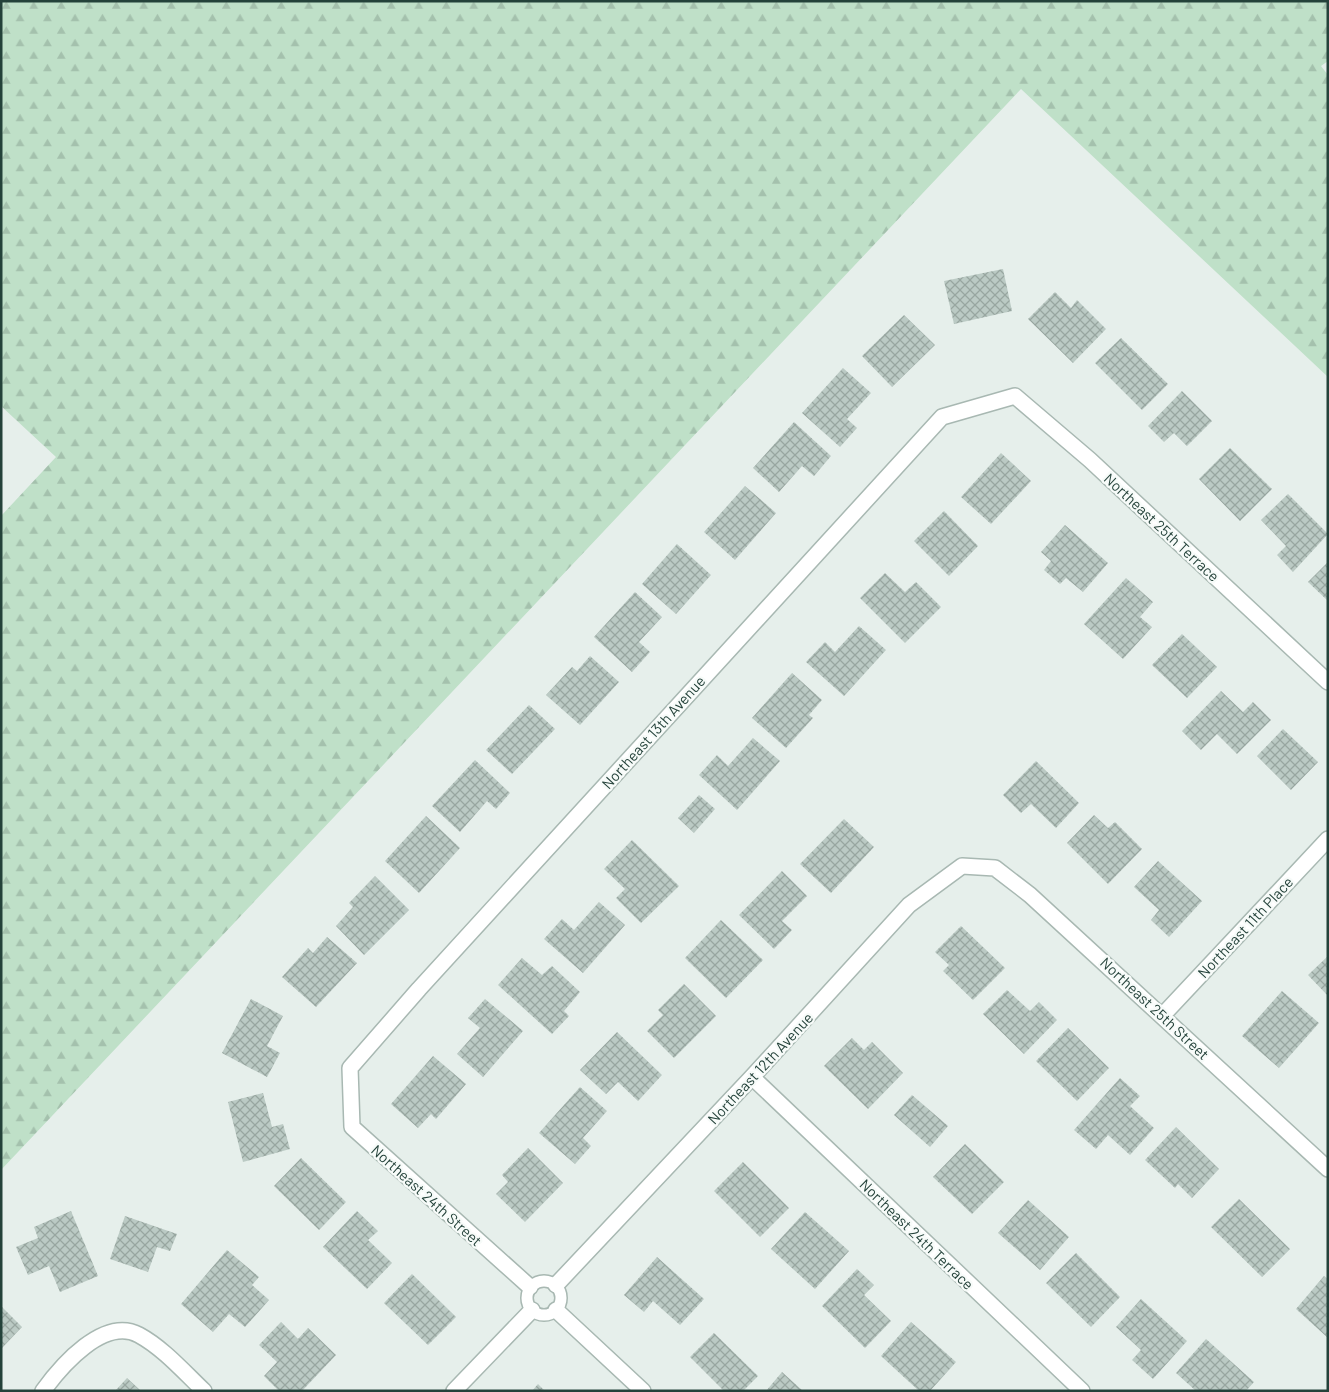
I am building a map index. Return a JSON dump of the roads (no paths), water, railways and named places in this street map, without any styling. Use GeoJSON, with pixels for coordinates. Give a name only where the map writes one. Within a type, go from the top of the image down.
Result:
{"type":"FeatureCollection","features":[{"type":"Feature","properties":{"kind":"street","name":"Northeast 25th Terrace"},"geometry":{"type":"LineString","coordinates":[[987,404],[1015,396],[1090,460],[1328,682]]}},
{"type":"Feature","properties":{"kind":"street","name":"Northeast 13th Avenue"},"geometry":{"type":"LineString","coordinates":[[351,1090],[350,1068],[406,1003],[915,446],[942,417],[987,404]]}},
{"type":"Feature","properties":{"kind":"street","name":"Northeast 11th Place"},"geometry":{"type":"LineString","coordinates":[[1163,1015],[1328,839]]}},
{"type":"Feature","properties":{"kind":"street","name":"Northeast 12th Avenue"},"geometry":{"type":"LineString","coordinates":[[556,1284],[752,1077],[909,905],[962,866],[973,866]]}},
{"type":"Feature","properties":{"kind":"street","name":"Northeast 25th Street"},"geometry":{"type":"LineString","coordinates":[[973,866],[995,868],[1009,878],[1163,1015],[1328,1169]]}},
{"type":"Feature","properties":{"kind":"street","name":"Northeast 24th Terrace"},"geometry":{"type":"LineString","coordinates":[[752,1077],[1082,1391]]}},
{"type":"Feature","properties":{"kind":"street","name":"Northeast 24th Street"},"geometry":{"type":"LineString","coordinates":[[351,1090],[352,1127],[530,1287]]}},
{"type":"Feature","properties":{"kind":"street"},"geometry":{"type":"LineString","coordinates":[[454,1391],[532,1310]]}},
{"type":"Feature","properties":{"kind":"street"},"geometry":{"type":"LineString","coordinates":[[556,1310],[643,1391]]}},
{"type":"Feature","properties":{"kind":"street"},"geometry":{"type":"LineString","coordinates":[[43,1391],[59,1370],[94,1340],[117,1331],[138,1334],[204,1391]]}},
{"type":"Feature","properties":{"kind":"lane"},"geometry":{"type":"LineString","coordinates":[[540,1280],[556,1284],[561,1294],[560,1306],[552,1313],[541,1315],[532,1310],[527,1301],[530,1287],[540,1280]]}}]}
